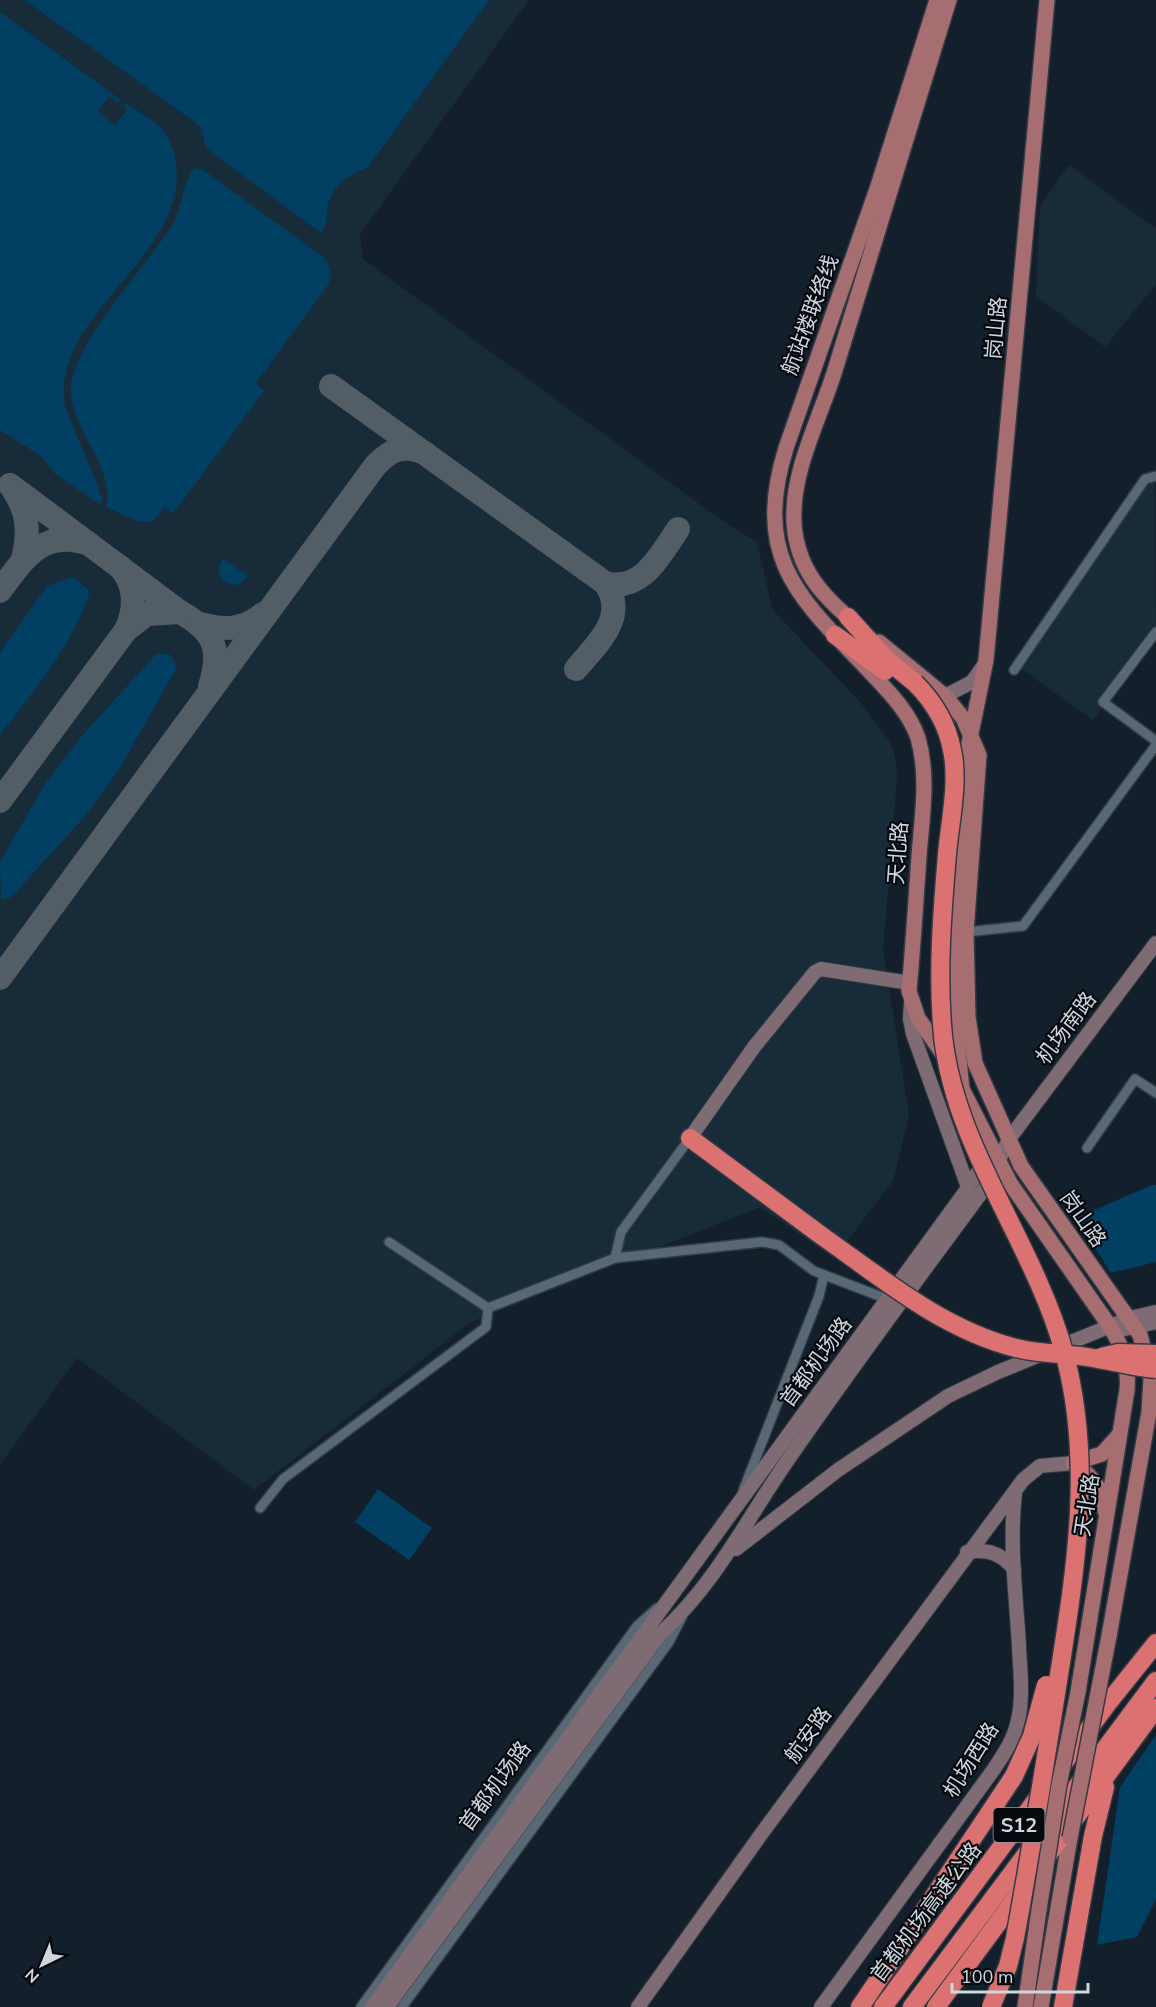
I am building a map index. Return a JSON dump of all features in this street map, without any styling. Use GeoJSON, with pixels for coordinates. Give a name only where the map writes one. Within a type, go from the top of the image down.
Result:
{"type":"FeatureCollection","features":[{"type":"Feature","properties":{"kind":"highway"},"geometry":{"type":"LineString","coordinates":[[848,617],[941,717],[954,759],[941,944],[940,999],[948,1064],[973,1141],[1028,1258],[1052,1317],[1071,1383],[1079,1439],[1080,1524],[1072,1595],[1015,1938],[1008,1966],[991,2007]]}},
{"type":"Feature","properties":{"kind":"highway"},"geometry":{"type":"LineString","coordinates":[[835,635],[912,687],[932,724],[940,746],[943,770],[929,971],[930,1017],[935,1055],[959,1134],[1022,1268],[1049,1336],[1064,1398],[1070,1481],[1060,1604],[1044,1693],[1032,1736],[1007,1788],[860,2007]]}},
{"type":"Feature","properties":{"kind":"highway"},"geometry":{"type":"LineString","coordinates":[[690,1138],[822,1236],[920,1305],[956,1326],[1001,1344],[1038,1353],[1096,1358],[1126,1367],[1156,1369]]}},
{"type":"Feature","properties":{"kind":"highway"},"geometry":{"type":"LineString","coordinates":[[1096,1358],[1118,1353],[1156,1354]]}},
{"type":"Feature","properties":{"kind":"highway","name":"首都机场高速公路"},"geometry":{"type":"LineString","coordinates":[[883,2007],[1108,1703],[1156,1643]]}},
{"type":"Feature","properties":{"kind":"highway","name":"S12"},"geometry":{"type":"LineString","coordinates":[[912,2007],[1156,1681]]}},
{"type":"Feature","properties":{"kind":"highway"},"geometry":{"type":"LineString","coordinates":[[936,2007],[1120,1760],[1156,1708]]}},
{"type":"Feature","properties":{"kind":"highway"},"geometry":{"type":"LineString","coordinates":[[1063,2007],[1101,1796],[1120,1760]]}},
{"type":"Feature","properties":{"kind":"main road","name":"航站楼联络线"},"geometry":{"type":"LineString","coordinates":[[835,635],[807,605],[784,565],[775,523],[776,489],[786,448],[877,189],[937,0]]}},
{"type":"Feature","properties":{"kind":"main road","name":"航站楼联络线"},"geometry":{"type":"LineString","coordinates":[[945,696],[848,617],[819,590],[804,565],[795,529],[796,492],[948,0]]}},
{"type":"Feature","properties":{"kind":"main road","name":"岗山路"},"geometry":{"type":"LineString","coordinates":[[972,734],[986,660],[1047,0]]}},
{"type":"Feature","properties":{"kind":"main road","name":"天北路"},"geometry":{"type":"LineString","coordinates":[[835,635],[903,708],[911,722],[920,748],[924,789],[910,983],[911,1003],[922,1026],[954,1070],[996,1156]]}},
{"type":"Feature","properties":{"kind":"main road"},"geometry":{"type":"LineString","coordinates":[[945,696],[963,718],[972,734],[979,755],[966,932],[968,1017],[973,1055],[984,1087],[1009,1139]]}},
{"type":"Feature","properties":{"kind":"main road","name":"天北路"},"geometry":{"type":"LineString","coordinates":[[962,1089],[954,1009],[954,955],[966,758],[972,734]]}},
{"type":"Feature","properties":{"kind":"main road","name":"岗山路"},"geometry":{"type":"LineString","coordinates":[[1009,1139],[1021,1166],[1133,1323]]}},
{"type":"Feature","properties":{"kind":"main road","name":"岗山路"},"geometry":{"type":"LineString","coordinates":[[996,1156],[1010,1183],[1111,1328]]}},
{"type":"Feature","properties":{"kind":"main road","name":"天北路"},"geometry":{"type":"LineString","coordinates":[[1041,2007],[1151,1393],[1149,1364],[1133,1323]]}},
{"type":"Feature","properties":{"kind":"main road","name":"天北路"},"geometry":{"type":"LineString","coordinates":[[1025,2007],[1059,1785],[1078,1692],[1127,1390],[1127,1368],[1122,1347],[1111,1328]]}},
{"type":"Feature","properties":{"kind":"main road"},"geometry":{"type":"LineString","coordinates":[[1073,1463],[1102,1454],[1120,1432]]}},
{"type":"Feature","properties":{"kind":"main road"},"geometry":{"type":"LineString","coordinates":[[1073,1463],[1094,1480],[1101,1493],[1106,1522]]}},
{"type":"Feature","properties":{"kind":"street"},"geometry":{"type":"LineString","coordinates":[[1014,670],[1145,479],[1156,476]]}},
{"type":"Feature","properties":{"kind":"street"},"geometry":{"type":"LineString","coordinates":[[966,932],[1023,926],[1156,743],[1103,702],[1156,632]]}},
{"type":"Feature","properties":{"kind":"street"},"geometry":{"type":"LineString","coordinates":[[945,696],[972,682],[986,660]]}},
{"type":"Feature","properties":{"kind":"street","name":"机场南路"},"geometry":{"type":"LineString","coordinates":[[1009,1139],[1156,943]]}},
{"type":"Feature","properties":{"kind":"street"},"geometry":{"type":"LineString","coordinates":[[615,1258],[621,1232],[754,1047],[814,972],[821,969],[910,983]]}},
{"type":"Feature","properties":{"kind":"street"},"geometry":{"type":"LineString","coordinates":[[911,1003],[910,1019],[913,1034],[968,1187]]}},
{"type":"Feature","properties":{"kind":"street"},"geometry":{"type":"LineString","coordinates":[[1088,1148],[1135,1078],[1156,1094]]}},
{"type":"Feature","properties":{"kind":"street"},"geometry":{"type":"LineString","coordinates":[[996,1156],[1009,1139]]}},
{"type":"Feature","properties":{"kind":"street","name":"首都机场路"},"geometry":{"type":"LineString","coordinates":[[372,2007],[968,1187],[996,1156]]}},
{"type":"Feature","properties":{"kind":"street","name":"首都机场路"},"geometry":{"type":"LineString","coordinates":[[387,2007],[661,1633],[684,1612],[729,1554],[790,1456],[987,1185],[996,1156]]}},
{"type":"Feature","properties":{"kind":"street"},"geometry":{"type":"LineString","coordinates":[[389,1242],[488,1308]]}},
{"type":"Feature","properties":{"kind":"street"},"geometry":{"type":"LineString","coordinates":[[488,1308],[615,1258],[771,1242],[824,1275],[887,1299]]}},
{"type":"Feature","properties":{"kind":"street"},"geometry":{"type":"LineString","coordinates":[[738,1506],[759,1445],[819,1296],[824,1275]]}},
{"type":"Feature","properties":{"kind":"street"},"geometry":{"type":"LineString","coordinates":[[260,1509],[283,1479],[486,1327],[488,1308]]}},
{"type":"Feature","properties":{"kind":"street"},"geometry":{"type":"LineString","coordinates":[[1133,1323],[1156,1312]]}},
{"type":"Feature","properties":{"kind":"street"},"geometry":{"type":"LineString","coordinates":[[1133,1323],[1156,1322]]}},
{"type":"Feature","properties":{"kind":"street","name":"首都机场路"},"geometry":{"type":"LineString","coordinates":[[729,1554],[838,1470],[948,1395],[998,1372],[1111,1328],[1133,1323]]}},
{"type":"Feature","properties":{"kind":"street","name":"航安路"},"geometry":{"type":"LineString","coordinates":[[638,2007],[967,1552],[1015,1490],[1040,1466],[1073,1463]]}},
{"type":"Feature","properties":{"kind":"street","name":"机场西路"},"geometry":{"type":"LineString","coordinates":[[821,2007],[994,1769],[1013,1737],[1020,1713],[1021,1682],[1012,1516],[1015,1490]]}},
{"type":"Feature","properties":{"kind":"street"},"geometry":{"type":"LineString","coordinates":[[711,1541],[729,1554]]}},
{"type":"Feature","properties":{"kind":"street"},"geometry":{"type":"LineString","coordinates":[[967,1552],[993,1553],[1004,1557],[1014,1569]]}},
{"type":"Feature","properties":{"kind":"street","name":"首都机场路"},"geometry":{"type":"LineString","coordinates":[[361,2007],[637,1626],[670,1596]]}},
{"type":"Feature","properties":{"kind":"street","name":"首都机场路"},"geometry":{"type":"LineString","coordinates":[[402,2007],[669,1642],[684,1612]]}},
{"type":"Feature","properties":{"kind":"shaded area"},"geometry":{"type":"Polygon","coordinates":[[[0,0],[529,0],[360,234],[363,259],[720,519],[757,542],[772,609],[860,702],[890,742],[895,757],[897,776],[883,950],[909,1115],[893,1181],[834,1258],[760,1207],[471,1322],[254,1490],[77,1358],[0,1465],[0,0]]]}},
{"type":"Feature","properties":{"kind":"shaded area"},"geometry":{"type":"Polygon","coordinates":[[[25,0],[489,0],[368,167],[348,177],[333,192],[326,223],[321,233],[206,148],[201,128],[196,123],[25,0]]]}},
{"type":"Feature","properties":{"kind":"shaded area"},"geometry":{"type":"Polygon","coordinates":[[[0,12],[121,100],[119,103],[109,96],[98,112],[115,125],[127,110],[123,107],[126,103],[160,127],[173,149],[176,164],[174,198],[161,229],[142,258],[96,314],[77,343],[66,374],[65,407],[98,486],[99,494],[103,497],[101,505],[55,474],[42,457],[0,430],[0,12]]]}},
{"type":"Feature","properties":{"kind":"shaded area"},"geometry":{"type":"Polygon","coordinates":[[[1069,165],[1156,229],[1156,284],[1105,347],[1036,296],[1040,206],[1069,165]]]}},
{"type":"Feature","properties":{"kind":"shaded area"},"geometry":{"type":"Polygon","coordinates":[[[195,168],[202,169],[327,260],[331,276],[328,285],[256,383],[264,391],[173,514],[164,507],[153,522],[136,521],[106,507],[105,478],[74,408],[71,394],[73,375],[94,332],[171,227],[187,180],[195,168]]]}},
{"type":"Feature","properties":{"kind":"shaded area"},"geometry":{"type":"Polygon","coordinates":[[[1155,470],[1156,638],[1093,720],[1013,663],[1155,470]]]}},
{"type":"Feature","properties":{"kind":"shaded area"},"geometry":{"type":"Polygon","coordinates":[[[223,559],[248,576],[238,585],[227,583],[219,573],[223,559]]]}},
{"type":"Feature","properties":{"kind":"shaded area"},"geometry":{"type":"Polygon","coordinates":[[[73,577],[90,591],[83,611],[51,667],[0,735],[0,652],[47,586],[73,577]]]}},
{"type":"Feature","properties":{"kind":"shaded area"},"geometry":{"type":"Polygon","coordinates":[[[157,653],[171,655],[177,667],[120,768],[86,815],[16,892],[9,898],[1,900],[0,862],[45,784],[80,738],[157,653]]]}},
{"type":"Feature","properties":{"kind":"shaded area"},"geometry":{"type":"Polygon","coordinates":[[[1156,1185],[1156,1262],[1111,1273],[1076,1218],[1156,1185]]]}},
{"type":"Feature","properties":{"kind":"shaded area"},"geometry":{"type":"Polygon","coordinates":[[[378,1489],[432,1528],[409,1560],[355,1522],[378,1489]]]}},
{"type":"Feature","properties":{"kind":"shaded area"},"geometry":{"type":"Polygon","coordinates":[[[1156,1735],[1156,1899],[1137,1937],[1097,1945],[1120,1787],[1156,1735]]]}},
{"type":"Feature","properties":{"kind":"taxiway"},"geometry":{"type":"LineString","coordinates":[[331,386],[605,583],[612,595],[614,607],[612,618],[601,640],[576,669]]}},
{"type":"Feature","properties":{"kind":"taxiway"},"geometry":{"type":"LineString","coordinates":[[0,978],[375,466],[386,456],[398,450],[410,449],[425,453]]}},
{"type":"Feature","properties":{"kind":"taxiway"},"geometry":{"type":"LineString","coordinates":[[10,485],[201,626],[208,634],[215,651],[214,673],[210,686]]}},
{"type":"Feature","properties":{"kind":"taxiway"},"geometry":{"type":"LineString","coordinates":[[14,491],[25,516],[26,541],[23,559]]}},
{"type":"Feature","properties":{"kind":"taxiway"},"geometry":{"type":"LineString","coordinates":[[605,583],[618,585],[640,577],[657,560],[678,529]]}},
{"type":"Feature","properties":{"kind":"taxiway"},"geometry":{"type":"LineString","coordinates":[[0,591],[27,557],[47,543],[73,540],[89,544]]}},
{"type":"Feature","properties":{"kind":"taxiway"},"geometry":{"type":"LineString","coordinates":[[120,567],[129,581],[133,597],[132,614],[126,630],[147,614],[180,612]]}},
{"type":"Feature","properties":{"kind":"taxiway"},"geometry":{"type":"LineString","coordinates":[[201,624],[233,628],[248,624],[263,614]]}},
{"type":"Feature","properties":{"kind":"taxiway"},"geometry":{"type":"LineString","coordinates":[[0,801],[126,630]]}}]}
